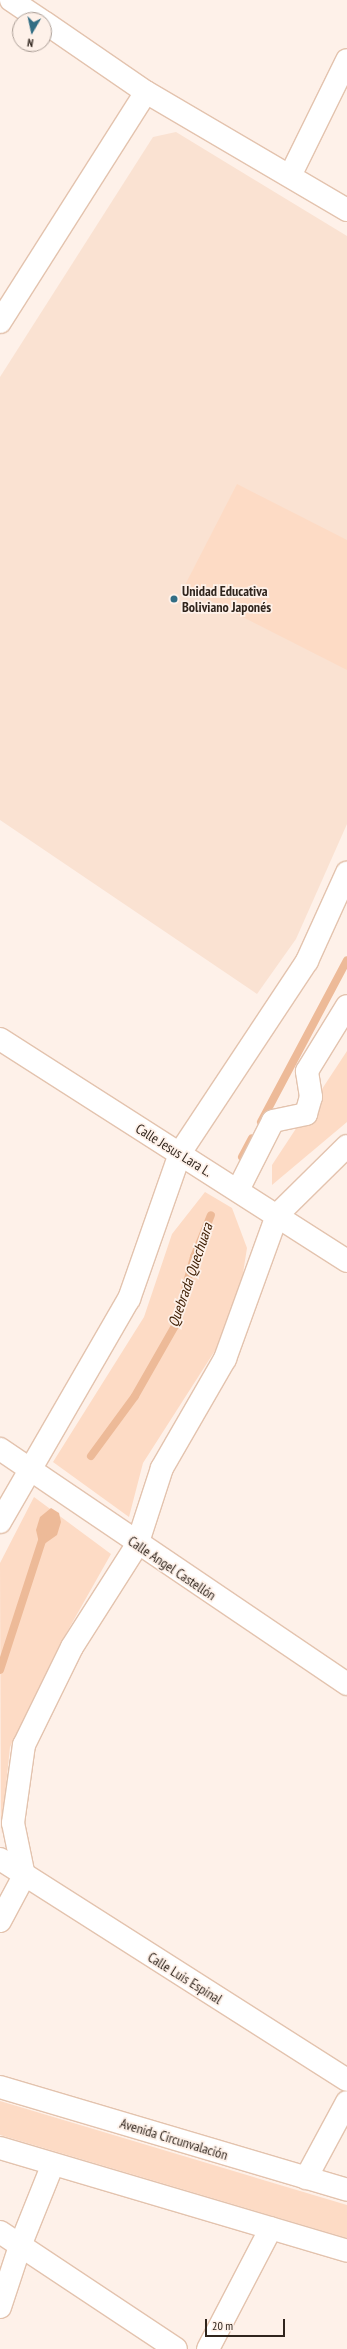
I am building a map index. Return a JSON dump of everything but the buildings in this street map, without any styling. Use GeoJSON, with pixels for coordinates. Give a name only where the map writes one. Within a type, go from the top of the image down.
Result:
{"type":"FeatureCollection","features":[{"type":"Feature","properties":{"kind":"street"},"geometry":{"type":"LineString","coordinates":[[12,0],[29,12]]}},
{"type":"Feature","properties":{"kind":"street"},"geometry":{"type":"LineString","coordinates":[[52,27],[146,92],[347,210]]}},
{"type":"Feature","properties":{"kind":"street"},"geometry":{"type":"LineString","coordinates":[[290,176],[347,60]]}},
{"type":"Feature","properties":{"kind":"street"},"geometry":{"type":"LineString","coordinates":[[0,322],[146,92]]}},
{"type":"Feature","properties":{"kind":"street"},"geometry":{"type":"LineString","coordinates":[[0,1522],[29,1468],[129,1299],[180,1154],[306,961],[347,873]]}},
{"type":"Feature","properties":{"kind":"street"},"geometry":{"type":"LineString","coordinates":[[238,1190],[273,1121],[306,1114],[311,1097],[307,1071],[347,1006]]}},
{"type":"Feature","properties":{"kind":"street","name":"Calle Jesus Lara L."},"geometry":{"type":"LineString","coordinates":[[0,1039],[277,1215],[347,1262]]}},
{"type":"Feature","properties":{"kind":"street"},"geometry":{"type":"LineString","coordinates":[[0,1921],[24,1876],[13,1823],[24,1746],[72,1647],[137,1545],[162,1468],[225,1359],[277,1215],[347,1146]]}},
{"type":"Feature","properties":{"kind":"street","name":"Calle Angel Castellón"},"geometry":{"type":"LineString","coordinates":[[0,1449],[137,1545],[347,1684]]}},
{"type":"Feature","properties":{"kind":"street","name":"Calle Luis Espinal"},"geometry":{"type":"LineString","coordinates":[[0,1859],[24,1876],[347,2080]]}},
{"type":"Feature","properties":{"kind":"street","name":"Avenida Circunvalación"},"geometry":{"type":"LineString","coordinates":[[0,2087],[347,2190]]}},
{"type":"Feature","properties":{"kind":"street"},"geometry":{"type":"LineString","coordinates":[[306,2178],[347,2102]]}},
{"type":"Feature","properties":{"kind":"street"},"geometry":{"type":"LineString","coordinates":[[0,2148],[347,2251]]}},
{"type":"Feature","properties":{"kind":"street"},"geometry":{"type":"LineString","coordinates":[[0,2307],[20,2246],[54,2164]]}},
{"type":"Feature","properties":{"kind":"street"},"geometry":{"type":"LineString","coordinates":[[208,2349],[271,2228]]}},
{"type":"Feature","properties":{"kind":"street"},"geometry":{"type":"LineString","coordinates":[[0,2232],[176,2349]]}},
{"type":"Feature","properties":{"kind":"shaded area","name":"Unidad Educativa Boliviano Japonés"},"geometry":{"type":"Polygon","coordinates":[[[176,132],[347,236],[347,824],[296,939],[257,994],[0,820],[0,377],[153,137],[176,132]]]}},
{"type":"Feature","properties":{"kind":"shaded area"},"geometry":{"type":"Polygon","coordinates":[[[237,484],[347,540],[347,670],[184,587],[237,484]]]}},
{"type":"Feature","properties":{"kind":"shaded area"},"geometry":{"type":"Polygon","coordinates":[[[347,1051],[347,1122],[272,1185],[272,1165],[347,1051]]]}},
{"type":"Feature","properties":{"kind":"shaded area"},"geometry":{"type":"Polygon","coordinates":[[[205,1192],[232,1208],[247,1248],[241,1286],[216,1349],[143,1463],[129,1517],[53,1462],[144,1317],[172,1234],[205,1192]]]}},
{"type":"Feature","properties":{"kind":"shaded area"},"geometry":{"type":"Polygon","coordinates":[[[34,1497],[111,1554],[63,1639],[10,1747],[1,1834],[0,1563],[34,1497]]]}},
{"type":"Feature","properties":{"kind":"shaded area"},"geometry":{"type":"Polygon","coordinates":[[[51,1508],[59,1513],[61,1522],[57,1535],[40,1547],[36,1530],[40,1517],[51,1508]]]}},
{"type":"Feature","properties":{"kind":"shaded area"},"geometry":{"type":"Polygon","coordinates":[[[0,2101],[347,2205],[347,2238],[0,2135],[0,2101]]]}},
{"type":"Feature","properties":{"kind":"waterway","name":"Quebrada Quechuara"},"geometry":{"type":"LineString","coordinates":[[261,1122],[347,960]]}},
{"type":"Feature","properties":{"kind":"waterway","name":"Quebrada Quechuara"},"geometry":{"type":"LineString","coordinates":[[242,1157],[252,1138]]}},
{"type":"Feature","properties":{"kind":"waterway","name":"Quebrada Quechuara"},"geometry":{"type":"LineString","coordinates":[[91,1456],[135,1396],[175,1326],[194,1257],[211,1215]]}},
{"type":"Feature","properties":{"kind":"waterway","name":"Quebrada Quechuara"},"geometry":{"type":"LineString","coordinates":[[0,1670],[43,1538]]}},
{"type":"Feature","properties":{"kind":"place","name":"Unidad Educativa Boliviano Japonés"},"geometry":{"type":"Point","coordinates":[174,599]}}]}
